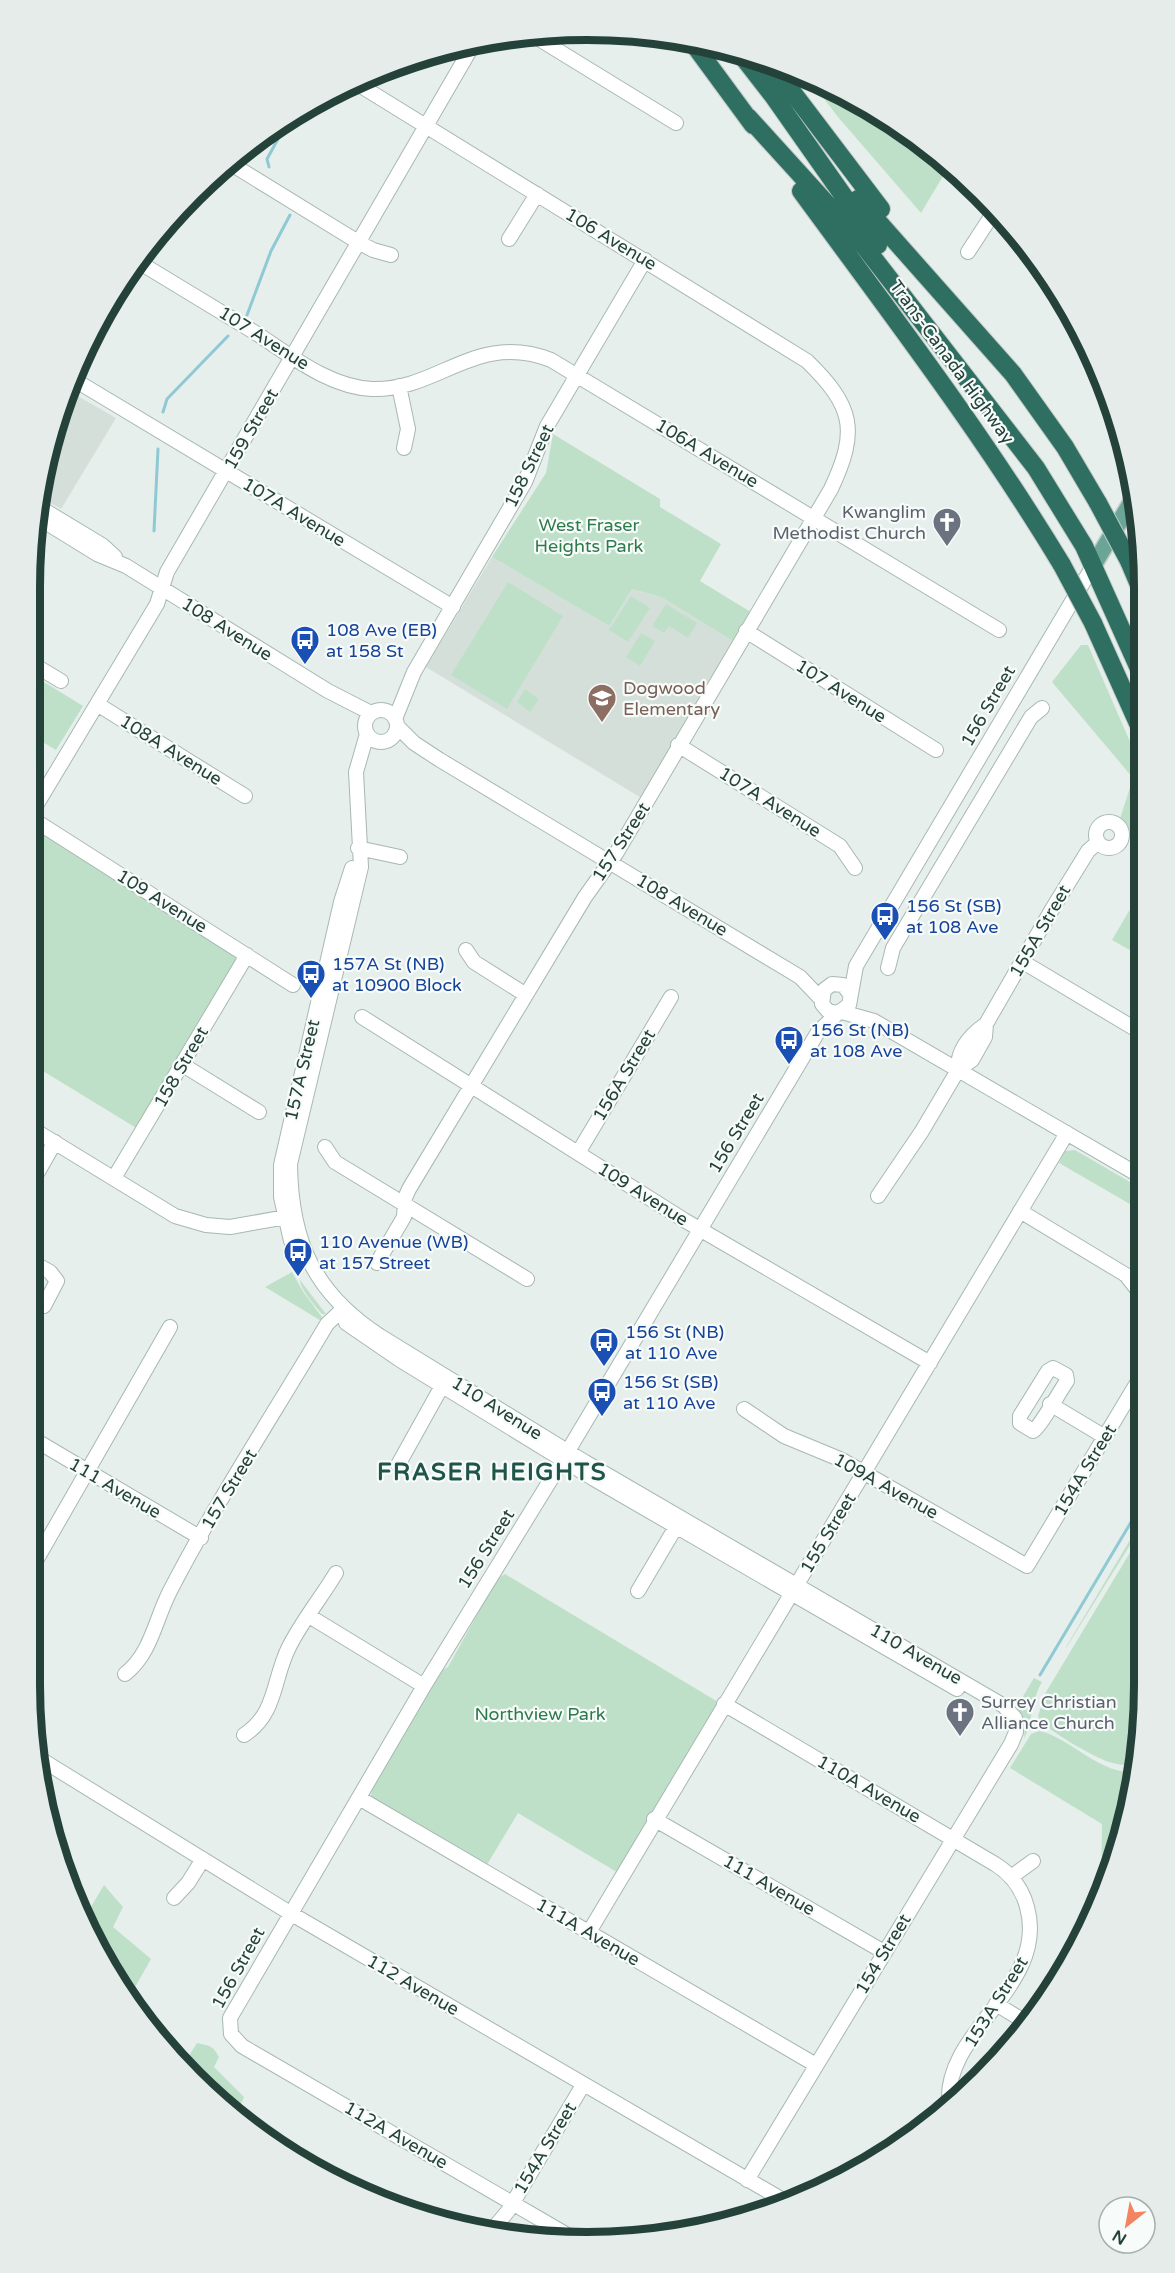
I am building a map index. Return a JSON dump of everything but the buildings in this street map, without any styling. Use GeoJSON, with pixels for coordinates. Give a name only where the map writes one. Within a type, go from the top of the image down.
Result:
{"type":"FeatureCollection","features":[{"type":"Feature","properties":{"kind":"highway"},"geometry":{"type":"LineString","coordinates":[[694,51],[710,67]]}},
{"type":"Feature","properties":{"kind":"highway","name":"Trans-Canada Highway"},"geometry":{"type":"LineString","coordinates":[[699,52],[964,411],[1013,484],[1094,623],[1134,714]]}},
{"type":"Feature","properties":{"kind":"highway","name":"Trans-Canada Highway"},"geometry":{"type":"LineString","coordinates":[[750,66],[877,222],[1013,374],[1065,447],[1098,503],[1134,573]]}},
{"type":"Feature","properties":{"kind":"highway"},"geometry":{"type":"LineString","coordinates":[[780,76],[986,342]]}},
{"type":"Feature","properties":{"kind":"highway"},"geometry":{"type":"LineString","coordinates":[[774,97],[866,230],[1044,463],[1134,633]]}},
{"type":"Feature","properties":{"kind":"highway"},"geometry":{"type":"LineString","coordinates":[[748,117],[856,237],[983,397],[1060,505],[1096,561],[1134,656]]}},
{"type":"Feature","properties":{"kind":"main road","name":"156 Street"},"geometry":{"type":"LineString","coordinates":[[1096,561],[1128,507]]}},
{"type":"Feature","properties":{"kind":"street"},"geometry":{"type":"LineString","coordinates":[[545,43],[676,123]]}},
{"type":"Feature","properties":{"kind":"street","name":"159 Street"},"geometry":{"type":"LineString","coordinates":[[40,801],[157,604],[167,572],[467,54]]}},
{"type":"Feature","properties":{"kind":"street","name":"106 Avenue"},"geometry":{"type":"LineString","coordinates":[[365,88],[807,361],[833,387],[846,415]]}},
{"type":"Feature","properties":{"kind":"street"},"geometry":{"type":"LineString","coordinates":[[237,168],[358,242],[392,255]]}},
{"type":"Feature","properties":{"kind":"street"},"geometry":{"type":"LineString","coordinates":[[509,239],[537,194]]}},
{"type":"Feature","properties":{"kind":"street"},"geometry":{"type":"LineString","coordinates":[[968,252],[990,218]]}},
{"type":"Feature","properties":{"kind":"street","name":"158 Street"},"geometry":{"type":"LineString","coordinates":[[371,720],[414,672],[453,607],[525,482],[547,426],[645,260]]}},
{"type":"Feature","properties":{"kind":"street","name":"107 Avenue"},"geometry":{"type":"LineString","coordinates":[[146,266],[293,356],[343,383],[373,389],[399,386]]}},
{"type":"Feature","properties":{"kind":"street","name":"106A Avenue"},"geometry":{"type":"LineString","coordinates":[[399,386],[468,358],[500,352],[546,358],[999,630]]}},
{"type":"Feature","properties":{"kind":"street","name":"107A Avenue"},"geometry":{"type":"LineString","coordinates":[[80,383],[453,607]]}},
{"type":"Feature","properties":{"kind":"street"},"geometry":{"type":"LineString","coordinates":[[399,386],[408,429],[404,448]]}},
{"type":"Feature","properties":{"kind":"street","name":"157 Street"},"geometry":{"type":"LineString","coordinates":[[377,1263],[404,1217],[404,1203],[409,1190],[585,897],[610,862],[814,517],[843,463],[850,438],[846,415]]}},
{"type":"Feature","properties":{"kind":"street","name":"108 Avenue"},"geometry":{"type":"LineString","coordinates":[[46,511],[102,545],[126,566],[371,720]]}},
{"type":"Feature","properties":{"kind":"street","name":"108 Avenue"},"geometry":{"type":"LineString","coordinates":[[45,522],[97,554],[126,566]]}},
{"type":"Feature","properties":{"kind":"street","name":"156 Street"},"geometry":{"type":"LineString","coordinates":[[850,996],[856,966],[1096,561]]}},
{"type":"Feature","properties":{"kind":"street","name":"107 Avenue"},"geometry":{"type":"LineString","coordinates":[[746,631],[936,750]]}},
{"type":"Feature","properties":{"kind":"street"},"geometry":{"type":"LineString","coordinates":[[40,668],[61,681]]}},
{"type":"Feature","properties":{"kind":"street","name":"158 Street"},"geometry":{"type":"LineString","coordinates":[[396,723],[414,672]]}},
{"type":"Feature","properties":{"kind":"street","name":"108A Avenue"},"geometry":{"type":"LineString","coordinates":[[97,704],[245,796]]}},
{"type":"Feature","properties":{"kind":"street"},"geometry":{"type":"LineString","coordinates":[[888,968],[890,955],[904,929],[1031,717],[1042,708]]}},
{"type":"Feature","properties":{"kind":"street"},"geometry":{"type":"LineString","coordinates":[[357,783],[363,764],[395,734],[396,723],[390,713],[371,720],[373,740],[385,741]]}},
{"type":"Feature","properties":{"kind":"street","name":"157A Street"},"geometry":{"type":"LineString","coordinates":[[289,1217],[281,1181],[285,1144],[341,902],[358,851],[360,813],[356,767],[371,720]]}},
{"type":"Feature","properties":{"kind":"street","name":"108 Avenue"},"geometry":{"type":"LineString","coordinates":[[396,723],[414,743],[440,760],[800,977],[832,985]]}},
{"type":"Feature","properties":{"kind":"street","name":"108 Avenue"},"geometry":{"type":"LineString","coordinates":[[385,741],[440,760]]}},
{"type":"Feature","properties":{"kind":"street","name":"107A Avenue"},"geometry":{"type":"LineString","coordinates":[[678,745],[840,846],[855,868]]}},
{"type":"Feature","properties":{"kind":"street","name":"109 Avenue"},"geometry":{"type":"LineString","coordinates":[[40,822],[293,985]]}},
{"type":"Feature","properties":{"kind":"street","name":"155A Street"},"geometry":{"type":"LineString","coordinates":[[878,1196],[922,1131],[958,1070],[960,1053],[974,1032],[986,1024],[1088,851],[1098,842]]}},
{"type":"Feature","properties":{"kind":"street"},"geometry":{"type":"LineString","coordinates":[[358,851],[400,857]]}},
{"type":"Feature","properties":{"kind":"street"},"geometry":{"type":"LineString","coordinates":[[466,950],[480,967],[526,994]]}},
{"type":"Feature","properties":{"kind":"street","name":"158 Street"},"geometry":{"type":"LineString","coordinates":[[114,1178],[247,955]]}},
{"type":"Feature","properties":{"kind":"street"},"geometry":{"type":"LineString","coordinates":[[1023,962],[1134,1028]]}},
{"type":"Feature","properties":{"kind":"street","name":"156 Street"},"geometry":{"type":"LineString","coordinates":[[832,985],[856,966]]}},
{"type":"Feature","properties":{"kind":"street","name":"108 Avenue"},"geometry":{"type":"LineString","coordinates":[[800,977],[822,1003]]}},
{"type":"Feature","properties":{"kind":"street"},"geometry":{"type":"LineString","coordinates":[[874,1021],[850,996],[846,987],[832,985],[824,990],[822,1003],[828,1011],[874,1021],[1134,1172]]}},
{"type":"Feature","properties":{"kind":"street","name":"156A Street"},"geometry":{"type":"LineString","coordinates":[[578,1153],[671,996]]}},
{"type":"Feature","properties":{"kind":"street"},"geometry":{"type":"LineString","coordinates":[[840,1012],[849,1005],[850,996]]}},
{"type":"Feature","properties":{"kind":"street","name":"156 Street"},"geometry":{"type":"LineString","coordinates":[[818,1032],[822,1003]]}},
{"type":"Feature","properties":{"kind":"street","name":"156 Street"},"geometry":{"type":"LineString","coordinates":[[229,2027],[234,2011],[290,1913],[424,1686],[565,1456],[818,1032],[840,1012]]}},
{"type":"Feature","properties":{"kind":"street","name":"109 Avenue"},"geometry":{"type":"LineString","coordinates":[[362,1017],[700,1230],[930,1363]]}},
{"type":"Feature","properties":{"kind":"street"},"geometry":{"type":"LineString","coordinates":[[183,1065],[259,1112]]}},
{"type":"Feature","properties":{"kind":"street"},"geometry":{"type":"LineString","coordinates":[[40,1133],[175,1216],[206,1225],[230,1227],[289,1217]]}},
{"type":"Feature","properties":{"kind":"street","name":"155 Street"},"geometry":{"type":"LineString","coordinates":[[589,1932],[654,1819],[1067,1133]]}},
{"type":"Feature","properties":{"kind":"street"},"geometry":{"type":"LineString","coordinates":[[40,1167],[55,1142]]}},
{"type":"Feature","properties":{"kind":"street"},"geometry":{"type":"LineString","coordinates":[[325,1147],[336,1162],[527,1279]]}},
{"type":"Feature","properties":{"kind":"street"},"geometry":{"type":"LineString","coordinates":[[1020,1211],[1126,1275],[1134,1285]]}},
{"type":"Feature","properties":{"kind":"street","name":"110 Avenue"},"geometry":{"type":"LineString","coordinates":[[289,1217],[293,1249],[304,1272],[367,1340],[442,1386],[794,1589],[1004,1706],[1014,1715],[1016,1728]]}},
{"type":"Feature","properties":{"kind":"street"},"geometry":{"type":"LineString","coordinates":[[40,1266],[50,1272],[57,1281],[44,1306]]}},
{"type":"Feature","properties":{"kind":"street","name":"157 Street"},"geometry":{"type":"LineString","coordinates":[[125,1674],[144,1655],[169,1593],[327,1324],[340,1312]]}},
{"type":"Feature","properties":{"kind":"street","name":"110 Avenue"},"geometry":{"type":"LineString","coordinates":[[340,1312],[496,1408],[565,1456]]}},
{"type":"Feature","properties":{"kind":"street"},"geometry":{"type":"LineString","coordinates":[[40,1555],[170,1328]]}},
{"type":"Feature","properties":{"kind":"street"},"geometry":{"type":"LineString","coordinates":[[398,1465],[442,1386],[449,1386],[489,1409],[496,1408]]}},
{"type":"Feature","properties":{"kind":"street","name":"154A Street"},"geometry":{"type":"LineString","coordinates":[[1028,1572],[1134,1388]]}},
{"type":"Feature","properties":{"kind":"street"},"geometry":{"type":"LineString","coordinates":[[1050,1404],[1105,1437]]}},
{"type":"Feature","properties":{"kind":"street","name":"109A Avenue"},"geometry":{"type":"LineString","coordinates":[[744,1409],[791,1440],[835,1456],[864,1472],[1028,1572]]}},
{"type":"Feature","properties":{"kind":"street","name":"111 Avenue"},"geometry":{"type":"LineString","coordinates":[[40,1444],[201,1538]]}},
{"type":"Feature","properties":{"kind":"street"},"geometry":{"type":"LineString","coordinates":[[638,1591],[679,1522]]}},
{"type":"Feature","properties":{"kind":"street"},"geometry":{"type":"LineString","coordinates":[[244,1735],[260,1723],[270,1706],[286,1653],[336,1573]]}},
{"type":"Feature","properties":{"kind":"street"},"geometry":{"type":"LineString","coordinates":[[309,1616],[424,1686]]}},
{"type":"Feature","properties":{"kind":"street","name":"110A Avenue"},"geometry":{"type":"LineString","coordinates":[[724,1704],[995,1864],[1011,1877],[1025,1898]]}},
{"type":"Feature","properties":{"kind":"street","name":"154 Street"},"geometry":{"type":"LineString","coordinates":[[747,2180],[1011,1744],[1016,1728]]}},
{"type":"Feature","properties":{"kind":"street","name":"112 Avenue"},"geometry":{"type":"LineString","coordinates":[[46,1762],[290,1913],[778,2198]]}},
{"type":"Feature","properties":{"kind":"street","name":"111A Avenue"},"geometry":{"type":"LineString","coordinates":[[359,1798],[816,2066]]}},
{"type":"Feature","properties":{"kind":"street","name":"111 Avenue"},"geometry":{"type":"LineString","coordinates":[[654,1819],[884,1952]]}},
{"type":"Feature","properties":{"kind":"street"},"geometry":{"type":"LineString","coordinates":[[174,1898],[185,1888],[203,1858]]}},
{"type":"Feature","properties":{"kind":"street"},"geometry":{"type":"LineString","coordinates":[[1011,1877],[1033,1861]]}},
{"type":"Feature","properties":{"kind":"street","name":"153A Street"},"geometry":{"type":"LineString","coordinates":[[950,2095],[954,2069],[1021,1968],[1028,1951],[1030,1922],[1025,1898]]}},
{"type":"Feature","properties":{"kind":"street"},"geometry":{"type":"LineString","coordinates":[[996,2004],[1021,2018]]}},
{"type":"Feature","properties":{"kind":"street","name":"112A Avenue"},"geometry":{"type":"LineString","coordinates":[[229,2027],[235,2040],[242,2046],[510,2207],[559,2231]]}},
{"type":"Feature","properties":{"kind":"street","name":"154A Street"},"geometry":{"type":"LineString","coordinates":[[496,2225],[510,2207],[583,2085]]}},
{"type":"Feature","properties":{"kind":"street","name":"154A Street"},"geometry":{"type":"LineString","coordinates":[[502,2226],[510,2207]]}},
{"type":"Feature","properties":{"kind":"shaded area"},"geometry":{"type":"Polygon","coordinates":[[[76,395],[116,418],[61,509],[48,501],[59,446],[76,395]]]}},
{"type":"Feature","properties":{"kind":"shaded area","name":"Dogwood Elementary"},"geometry":{"type":"Polygon","coordinates":[[[492,557],[609,626],[632,589],[661,597],[736,643],[725,657],[652,778],[643,799],[426,667],[492,557]]]}},
{"type":"Feature","properties":{"kind":"green space"},"geometry":{"type":"Polygon","coordinates":[[[819,92],[891,133],[945,173],[921,213],[819,92]]]}},
{"type":"Feature","properties":{"kind":"green space","name":"West Fraser Heights Park"},"geometry":{"type":"Polygon","coordinates":[[[553,434],[660,499],[660,507],[721,544],[700,581],[754,614],[736,643],[661,597],[632,589],[609,626],[492,557],[546,473],[553,434]]]}},
{"type":"Feature","properties":{"kind":"green space"},"geometry":{"type":"Polygon","coordinates":[[[508,582],[563,616],[507,709],[451,675],[508,582]]]}},
{"type":"Feature","properties":{"kind":"green space"},"geometry":{"type":"Polygon","coordinates":[[[631,596],[650,608],[628,642],[609,630],[631,596]]]}},
{"type":"Feature","properties":{"kind":"green space"},"geometry":{"type":"Polygon","coordinates":[[[666,604],[697,623],[688,638],[669,626],[664,633],[652,626],[666,604]]]}},
{"type":"Feature","properties":{"kind":"green space"},"geometry":{"type":"Polygon","coordinates":[[[641,633],[655,641],[640,666],[626,657],[641,633]]]}},
{"type":"Feature","properties":{"kind":"green space"},"geometry":{"type":"Polygon","coordinates":[[[1081,645],[1088,645],[1134,751],[1134,834],[1131,834],[1128,826],[1120,819],[1133,778],[1052,682],[1081,645]]]}},
{"type":"Feature","properties":{"kind":"green space"},"geometry":{"type":"Polygon","coordinates":[[[40,680],[83,706],[56,750],[40,740],[40,680]]]}},
{"type":"Feature","properties":{"kind":"green space"},"geometry":{"type":"Polygon","coordinates":[[[525,689],[539,699],[530,712],[517,702],[525,689]]]}},
{"type":"Feature","properties":{"kind":"green space"},"geometry":{"type":"Polygon","coordinates":[[[40,831],[236,957],[237,962],[138,1129],[40,1069],[40,831]]]}},
{"type":"Feature","properties":{"kind":"green space"},"geometry":{"type":"Polygon","coordinates":[[[1134,907],[1134,952],[1112,940],[1129,911],[1134,907]]]}},
{"type":"Feature","properties":{"kind":"green space"},"geometry":{"type":"Polygon","coordinates":[[[1075,1150],[1134,1184],[1134,1206],[1059,1163],[1065,1151],[1075,1150]]]}},
{"type":"Feature","properties":{"kind":"green space"},"geometry":{"type":"Polygon","coordinates":[[[292,1272],[324,1320],[323,1322],[265,1287],[292,1272]]]}},
{"type":"Feature","properties":{"kind":"green space"},"geometry":{"type":"Polygon","coordinates":[[[300,1280],[326,1314],[322,1314],[312,1302],[302,1288],[300,1280]]]}},
{"type":"Feature","properties":{"kind":"green space"},"geometry":{"type":"Polygon","coordinates":[[[1133,1535],[1134,1539],[1066,1647],[1133,1535]]]}},
{"type":"Feature","properties":{"kind":"green space"},"geometry":{"type":"Polygon","coordinates":[[[1134,1546],[1134,1685],[1129,1765],[1109,1762],[1081,1749],[1041,1721],[1038,1716],[1046,1692],[1134,1546]]]}},
{"type":"Feature","properties":{"kind":"green space","name":"Northview Park"},"geometry":{"type":"Polygon","coordinates":[[[505,1574],[718,1702],[620,1874],[518,1813],[485,1868],[371,1796],[372,1787],[441,1671],[448,1667],[497,1579],[505,1574]]]}},
{"type":"Feature","properties":{"kind":"green space"},"geometry":{"type":"Polygon","coordinates":[[[1034,1678],[1042,1682],[1024,1739],[1025,1722],[1016,1708],[1034,1678]]]}},
{"type":"Feature","properties":{"kind":"green space"},"geometry":{"type":"Polygon","coordinates":[[[1039,1731],[1050,1734],[1101,1764],[1128,1772],[1116,1827],[1101,1871],[1102,1824],[1010,1768],[1031,1734],[1039,1731]]]}},
{"type":"Feature","properties":{"kind":"green space"},"geometry":{"type":"Polygon","coordinates":[[[104,1885],[123,1907],[113,1927],[151,1959],[134,1990],[114,1959],[89,1910],[104,1885]]]}},
{"type":"Feature","properties":{"kind":"green space"},"geometry":{"type":"Polygon","coordinates":[[[197,2043],[210,2046],[219,2057],[214,2067],[244,2097],[240,2107],[227,2097],[188,2058],[197,2043]]]}},
{"type":"Feature","properties":{"kind":"waterway"},"geometry":{"type":"LineString","coordinates":[[269,167],[267,159],[280,136]]}},
{"type":"Feature","properties":{"kind":"waterway"},"geometry":{"type":"LineString","coordinates":[[247,315],[271,251],[290,215]]}},
{"type":"Feature","properties":{"kind":"waterway"},"geometry":{"type":"LineString","coordinates":[[163,412],[167,399],[228,336]]}},
{"type":"Feature","properties":{"kind":"waterway"},"geometry":{"type":"LineString","coordinates":[[154,531],[158,449]]}},
{"type":"Feature","properties":{"kind":"waterway"},"geometry":{"type":"LineString","coordinates":[[1040,1675],[1134,1517]]}},
{"type":"Feature","properties":{"kind":"place","name":"Kwanglim Methodist Church"},"geometry":{"type":"Point","coordinates":[947,548]}},
{"type":"Feature","properties":{"kind":"place","name":"108 Ave (EB) at 158 St"},"geometry":{"type":"Point","coordinates":[305,666]}},
{"type":"Feature","properties":{"kind":"place","name":"Dogwood Elementary"},"geometry":{"type":"Point","coordinates":[602,724]}},
{"type":"Feature","properties":{"kind":"place","name":"156 St (SB) at 108 Ave"},"geometry":{"type":"Point","coordinates":[885,942]}},
{"type":"Feature","properties":{"kind":"place","name":"157A St (NB) at 10900 Block"},"geometry":{"type":"Point","coordinates":[311,1000]}},
{"type":"Feature","properties":{"kind":"place","name":"156 St (NB) at 108 Ave"},"geometry":{"type":"Point","coordinates":[789,1066]}},
{"type":"Feature","properties":{"kind":"place","name":"110 Avenue (WB) at 157 Street"},"geometry":{"type":"Point","coordinates":[298,1278]}},
{"type":"Feature","properties":{"kind":"place","name":"156 St (NB) at 110 Ave"},"geometry":{"type":"Point","coordinates":[604,1368]}},
{"type":"Feature","properties":{"kind":"place","name":"156 St (SB) at 110 Ave"},"geometry":{"type":"Point","coordinates":[602,1418]}},
{"type":"Feature","properties":{"kind":"place","name":"Surrey Christian Alliance Church"},"geometry":{"type":"Point","coordinates":[960,1738]}},
{"type":"Feature","properties":{"kind":"district","name":"FRASER HEIGHTS"},"geometry":{"type":"Point","coordinates":[492,1472]}}]}
